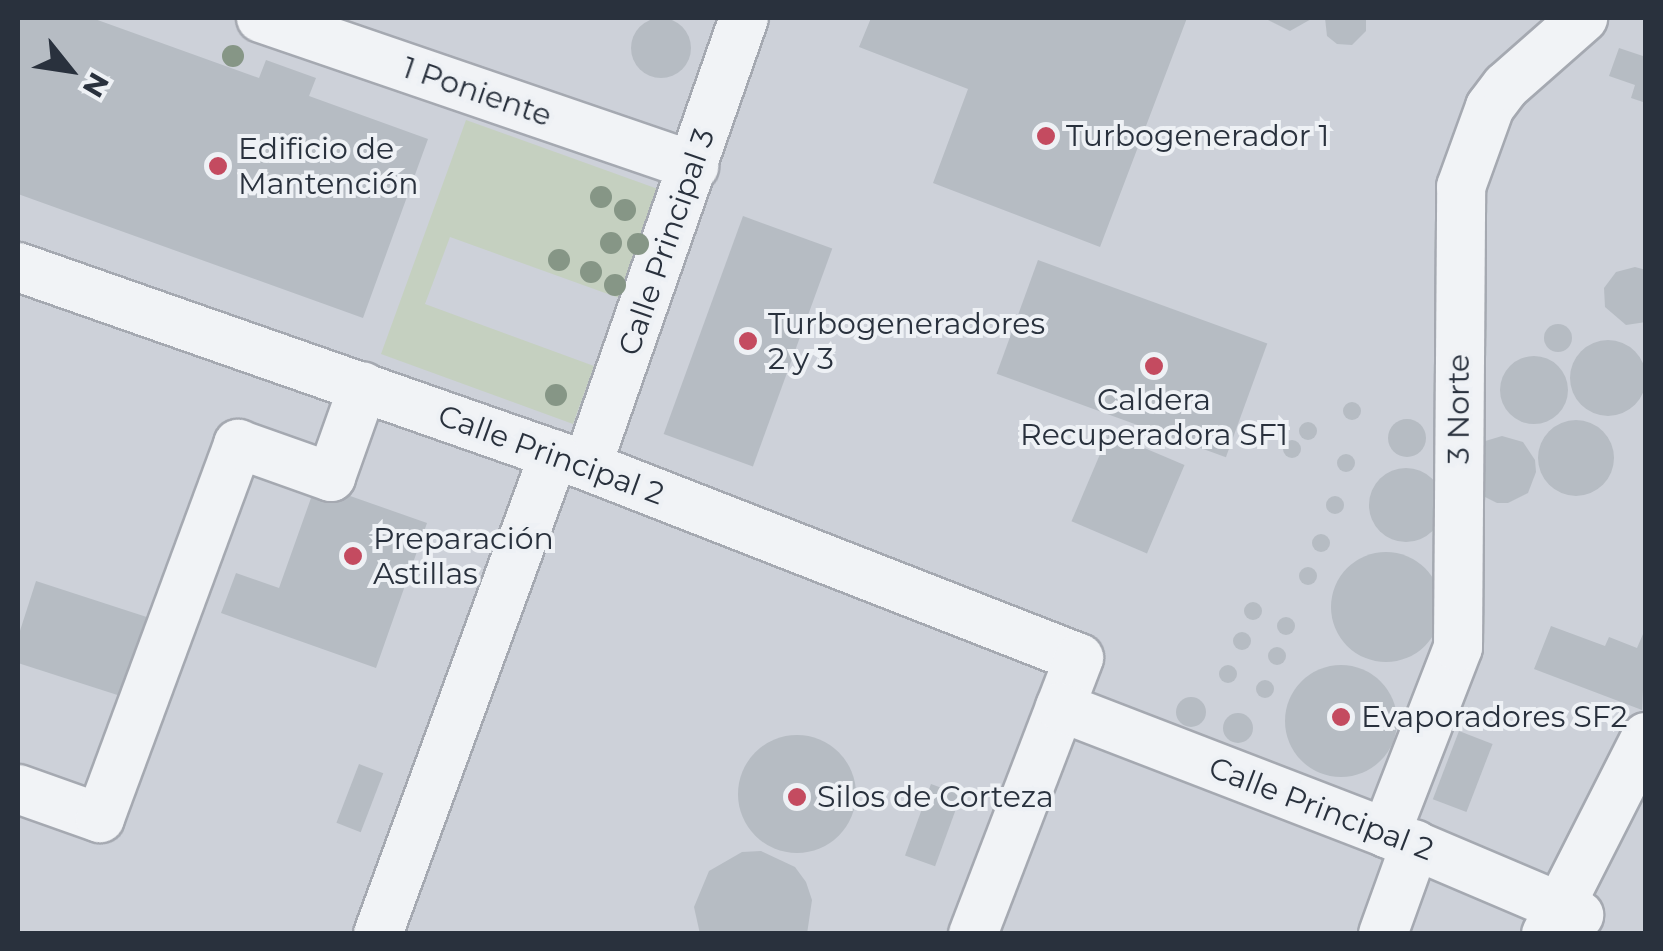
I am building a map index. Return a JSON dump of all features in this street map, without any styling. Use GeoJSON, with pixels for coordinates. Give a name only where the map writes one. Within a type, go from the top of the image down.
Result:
{"type":"FeatureCollection","features":[{"type":"Feature","properties":{"kind":"lane","name":"1 Poniente"},"geometry":{"type":"LineString","coordinates":[[260,18],[694,166]]}},
{"type":"Feature","properties":{"kind":"lane","name":"Calle Principal 3"},"geometry":{"type":"LineString","coordinates":[[378,934],[694,166],[744,18]]}},
{"type":"Feature","properties":{"kind":"lane","name":"3 Norte"},"geometry":{"type":"LineString","coordinates":[[1383,934],[1400,838],[1458,647],[1460,187],[1490,107],[1506,86],[1583,18]]}},
{"type":"Feature","properties":{"kind":"lane","name":"Calle Principal 2"},"geometry":{"type":"LineString","coordinates":[[18,267],[570,460],[1079,658],[1060,707],[1400,838],[1561,918]]}},
{"type":"Feature","properties":{"kind":"lane"},"geometry":{"type":"LineString","coordinates":[[18,789],[100,818],[238,444],[331,476],[363,388]]}},
{"type":"Feature","properties":{"kind":"lane"},"geometry":{"type":"LineString","coordinates":[[973,934],[1060,707]]}},
{"type":"Feature","properties":{"kind":"lane"},"geometry":{"type":"LineString","coordinates":[[1561,918],[1646,737]]}},
{"type":"Feature","properties":{"kind":"shaded area"},"geometry":{"type":"Polygon","coordinates":[[[18,18],[1645,18],[1645,933],[18,933],[18,18]]]}},
{"type":"Feature","properties":{"kind":"green space"},"geometry":{"type":"Polygon","coordinates":[[[466,120],[658,189],[619,298],[450,237],[425,304],[594,366],[573,424],[381,354],[466,120]]]}},
{"type":"Feature","properties":{"kind":"building","name":"Edificio de Mantención"},"geometry":{"type":"Polygon","coordinates":[[[18,18],[92,18],[259,78],[266,60],[316,78],[309,96],[428,139],[363,318],[18,194],[18,18]]]}},
{"type":"Feature","properties":{"kind":"building"},"geometry":{"type":"Polygon","coordinates":[[[661,18],[682,27],[691,48],[682,69],[661,78],[640,69],[631,48],[640,27],[661,18]]]}},
{"type":"Feature","properties":{"kind":"building","name":"Turbogenerador 1"},"geometry":{"type":"Polygon","coordinates":[[[871,18],[1187,18],[1100,247],[933,183],[968,89],[859,47],[871,18]]]}},
{"type":"Feature","properties":{"kind":"building"},"geometry":{"type":"Polygon","coordinates":[[[1264,18],[1313,18],[1290,31],[1264,18]]]}},
{"type":"Feature","properties":{"kind":"building"},"geometry":{"type":"Polygon","coordinates":[[[1325,18],[1366,18],[1366,31],[1352,45],[1337,44],[1327,36],[1325,18]]]}},
{"type":"Feature","properties":{"kind":"building"},"geometry":{"type":"Polygon","coordinates":[[[1619,48],[1646,57],[1646,103],[1631,98],[1635,85],[1609,76],[1619,48]]]}},
{"type":"Feature","properties":{"kind":"building","name":"Turbogeneradores 2 y 3"},"geometry":{"type":"Polygon","coordinates":[[[743,216],[832,248],[753,467],[664,434],[743,216]]]}},
{"type":"Feature","properties":{"kind":"building"},"geometry":{"type":"Polygon","coordinates":[[[1038,260],[1267,343],[1226,457],[997,374],[1038,260]]]}},
{"type":"Feature","properties":{"kind":"building"},"geometry":{"type":"Polygon","coordinates":[[[1635,267],[1646,270],[1646,322],[1626,325],[1605,307],[1604,288],[1616,272],[1635,267]]]}},
{"type":"Feature","properties":{"kind":"building"},"geometry":{"type":"Polygon","coordinates":[[[1558,324],[1568,328],[1572,338],[1568,348],[1558,352],[1548,348],[1544,338],[1548,328],[1558,324]]]}},
{"type":"Feature","properties":{"kind":"building"},"geometry":{"type":"Polygon","coordinates":[[[1608,340],[1635,351],[1646,378],[1635,405],[1608,416],[1581,405],[1570,378],[1581,351],[1608,340]]]}},
{"type":"Feature","properties":{"kind":"building"},"geometry":{"type":"Polygon","coordinates":[[[1534,356],[1558,366],[1568,390],[1558,414],[1534,424],[1510,414],[1500,390],[1510,366],[1534,356]]]}},
{"type":"Feature","properties":{"kind":"building"},"geometry":{"type":"Polygon","coordinates":[[[1352,402],[1359,404],[1359,418],[1352,420],[1345,418],[1343,411],[1345,404],[1352,402]]]}},
{"type":"Feature","properties":{"kind":"building"},"geometry":{"type":"Polygon","coordinates":[[[1407,419],[1420,425],[1426,438],[1420,451],[1407,457],[1394,451],[1388,438],[1394,425],[1407,419]]]}},
{"type":"Feature","properties":{"kind":"building"},"geometry":{"type":"Polygon","coordinates":[[[1576,420],[1603,431],[1614,458],[1603,485],[1576,496],[1549,485],[1538,458],[1549,431],[1576,420]]]}},
{"type":"Feature","properties":{"kind":"building"},"geometry":{"type":"Polygon","coordinates":[[[1308,422],[1315,424],[1315,438],[1308,440],[1301,438],[1299,431],[1301,424],[1308,422]]]}},
{"type":"Feature","properties":{"kind":"building"},"geometry":{"type":"Polygon","coordinates":[[[1109,433],[1184,465],[1147,553],[1071,521],[1109,433]]]}},
{"type":"Feature","properties":{"kind":"building"},"geometry":{"type":"Polygon","coordinates":[[[1502,436],[1523,442],[1535,460],[1536,472],[1528,493],[1508,503],[1497,503],[1477,493],[1482,442],[1502,436]]]}},
{"type":"Feature","properties":{"kind":"building"},"geometry":{"type":"Polygon","coordinates":[[[1292,440],[1299,442],[1299,456],[1292,458],[1285,456],[1283,449],[1285,442],[1292,440]]]}},
{"type":"Feature","properties":{"kind":"building"},"geometry":{"type":"Polygon","coordinates":[[[1346,454],[1353,456],[1353,470],[1346,472],[1339,470],[1337,463],[1339,456],[1346,454]]]}},
{"type":"Feature","properties":{"kind":"building"},"geometry":{"type":"Polygon","coordinates":[[[1406,468],[1432,479],[1443,505],[1432,531],[1406,542],[1380,531],[1369,505],[1380,479],[1406,468]]]}},
{"type":"Feature","properties":{"kind":"building","name":"Preparación Astillas"},"geometry":{"type":"Polygon","coordinates":[[[316,484],[427,523],[376,668],[221,613],[236,573],[279,588],[316,484]]]}},
{"type":"Feature","properties":{"kind":"building"},"geometry":{"type":"Polygon","coordinates":[[[1335,496],[1342,498],[1342,512],[1335,514],[1328,512],[1326,505],[1328,498],[1335,496]]]}},
{"type":"Feature","properties":{"kind":"building"},"geometry":{"type":"Polygon","coordinates":[[[1321,534],[1328,536],[1328,550],[1321,552],[1314,550],[1312,543],[1314,536],[1321,534]]]}},
{"type":"Feature","properties":{"kind":"building","name":"Evaporadores SF2"},"geometry":{"type":"Polygon","coordinates":[[[1386,552],[1407,556],[1425,568],[1437,586],[1441,607],[1437,628],[1425,646],[1407,658],[1386,662],[1365,658],[1347,646],[1335,628],[1331,607],[1335,586],[1347,568],[1365,556],[1386,552]]]}},
{"type":"Feature","properties":{"kind":"building"},"geometry":{"type":"Polygon","coordinates":[[[1308,567],[1315,569],[1315,583],[1308,585],[1301,583],[1299,576],[1301,569],[1308,567]]]}},
{"type":"Feature","properties":{"kind":"building"},"geometry":{"type":"Polygon","coordinates":[[[36,581],[159,621],[133,700],[18,663],[18,637],[36,581]]]}},
{"type":"Feature","properties":{"kind":"building"},"geometry":{"type":"Polygon","coordinates":[[[1253,602],[1260,604],[1260,618],[1253,620],[1246,618],[1244,611],[1246,604],[1253,602]]]}},
{"type":"Feature","properties":{"kind":"building"},"geometry":{"type":"Polygon","coordinates":[[[1286,617],[1293,619],[1293,633],[1286,635],[1279,633],[1277,626],[1279,619],[1286,617]]]}},
{"type":"Feature","properties":{"kind":"building"},"geometry":{"type":"Polygon","coordinates":[[[1551,626],[1605,646],[1609,637],[1637,648],[1646,627],[1642,710],[1534,669],[1551,626]]]}},
{"type":"Feature","properties":{"kind":"building"},"geometry":{"type":"Polygon","coordinates":[[[1242,632],[1249,634],[1249,648],[1242,650],[1235,648],[1233,641],[1235,634],[1242,632]]]}},
{"type":"Feature","properties":{"kind":"building","name":"Evaporadores SF2"},"geometry":{"type":"Polygon","coordinates":[[[1277,647],[1284,649],[1284,663],[1277,665],[1270,663],[1268,656],[1270,649],[1277,647]]]}},
{"type":"Feature","properties":{"kind":"building"},"geometry":{"type":"Polygon","coordinates":[[[1228,665],[1235,667],[1235,681],[1228,683],[1221,681],[1219,674],[1221,667],[1228,665]]]}},
{"type":"Feature","properties":{"kind":"building","name":"Evaporadores SF2"},"geometry":{"type":"Polygon","coordinates":[[[1341,665],[1362,669],[1381,681],[1393,700],[1397,721],[1393,742],[1381,761],[1362,773],[1341,777],[1320,773],[1301,761],[1289,742],[1285,721],[1289,700],[1301,681],[1320,669],[1341,665]]]}},
{"type":"Feature","properties":{"kind":"building","name":"Evaporadores SF2"},"geometry":{"type":"Polygon","coordinates":[[[1265,680],[1272,682],[1272,696],[1265,698],[1258,696],[1256,689],[1258,682],[1265,680]]]}},
{"type":"Feature","properties":{"kind":"building"},"geometry":{"type":"Polygon","coordinates":[[[1191,697],[1202,701],[1206,712],[1202,723],[1191,727],[1180,723],[1176,712],[1180,701],[1191,697]]]}},
{"type":"Feature","properties":{"kind":"building"},"geometry":{"type":"Polygon","coordinates":[[[1238,713],[1249,717],[1253,728],[1249,739],[1238,743],[1227,739],[1223,728],[1227,717],[1238,713]]]}},
{"type":"Feature","properties":{"kind":"building"},"geometry":{"type":"Polygon","coordinates":[[[1459,731],[1493,744],[1466,812],[1433,799],[1459,731]]]}},
{"type":"Feature","properties":{"kind":"building","name":"Silos de Corteza"},"geometry":{"type":"Polygon","coordinates":[[[797,735],[819,740],[839,752],[851,772],[856,794],[851,816],[839,836],[819,848],[797,853],[775,848],[755,836],[743,816],[738,794],[743,772],[755,752],[775,740],[797,735]]]}},
{"type":"Feature","properties":{"kind":"building"},"geometry":{"type":"Polygon","coordinates":[[[359,764],[383,773],[361,832],[336,823],[359,764]]]}},
{"type":"Feature","properties":{"kind":"building"},"geometry":{"type":"Polygon","coordinates":[[[931,784],[961,795],[935,866],[905,855],[931,784]]]}},
{"type":"Feature","properties":{"kind":"building","name":"Silos de Corteza"},"geometry":{"type":"Polygon","coordinates":[[[761,851],[795,867],[806,882],[812,900],[807,934],[700,934],[694,907],[709,871],[742,852],[761,851]]]}},
{"type":"Feature","properties":{"kind":"place","name":"Turbogenerador 1"},"geometry":{"type":"Point","coordinates":[1046,136]}},
{"type":"Feature","properties":{"kind":"place","name":"Edificio de Mantención"},"geometry":{"type":"Point","coordinates":[218,166]}},
{"type":"Feature","properties":{"kind":"place","name":"Turbogeneradores 2 y 3"},"geometry":{"type":"Point","coordinates":[748,341]}},
{"type":"Feature","properties":{"kind":"place","name":"Caldera Recuperadora SF1"},"geometry":{"type":"Point","coordinates":[1154,366]}},
{"type":"Feature","properties":{"kind":"place","name":"Preparación Astillas"},"geometry":{"type":"Point","coordinates":[353,556]}},
{"type":"Feature","properties":{"kind":"place","name":"Evaporadores SF2"},"geometry":{"type":"Point","coordinates":[1341,717]}},
{"type":"Feature","properties":{"kind":"place","name":"Silos de Corteza"},"geometry":{"type":"Point","coordinates":[797,797]}}]}
